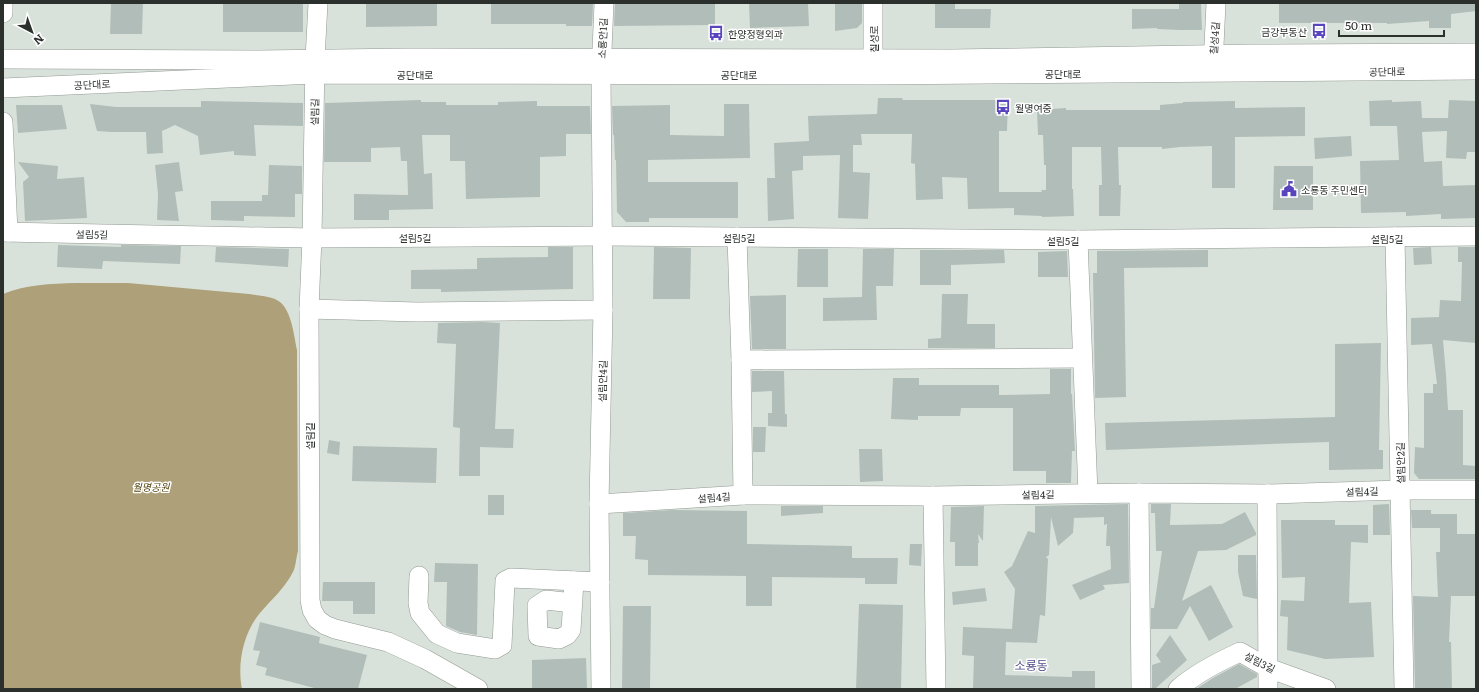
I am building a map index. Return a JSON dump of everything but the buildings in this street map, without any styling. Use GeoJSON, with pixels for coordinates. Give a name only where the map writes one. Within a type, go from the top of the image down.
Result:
{"type":"FeatureCollection","features":[{"type":"Feature","properties":{"kind":"street"},"geometry":{"type":"LineString","coordinates":[[3,3],[3,13]]}},
{"type":"Feature","properties":{"kind":"street","name":"설림길"},"geometry":{"type":"LineString","coordinates":[[318,3],[309,309],[310,600],[312,610],[317,619],[335,630],[388,642],[424,659],[478,689]]}},
{"type":"Feature","properties":{"kind":"street","name":"소룡안1길"},"geometry":{"type":"LineString","coordinates":[[601,67],[604,3]]}},
{"type":"Feature","properties":{"kind":"street","name":"칠성로"},"geometry":{"type":"LineString","coordinates":[[873,3],[873,67]]}},
{"type":"Feature","properties":{"kind":"street","name":"칠성4길"},"geometry":{"type":"LineString","coordinates":[[1213,64],[1216,3]]}},
{"type":"Feature","properties":{"kind":"street","name":"공단대로"},"geometry":{"type":"LineString","coordinates":[[3,59],[315,66],[873,67],[1213,64],[1476,54]]}},
{"type":"Feature","properties":{"kind":"street","name":"공단대로"},"geometry":{"type":"LineString","coordinates":[[1213,64],[1476,70]]}},
{"type":"Feature","properties":{"kind":"street","name":"공단대로"},"geometry":{"type":"LineString","coordinates":[[3,88],[315,66]]}},
{"type":"Feature","properties":{"kind":"street","name":"설림안4길"},"geometry":{"type":"LineString","coordinates":[[601,67],[603,236],[600,504],[601,689]]}},
{"type":"Feature","properties":{"kind":"street"},"geometry":{"type":"LineString","coordinates":[[3,122],[5,232]]}},
{"type":"Feature","properties":{"kind":"street","name":"설림5길"},"geometry":{"type":"LineString","coordinates":[[5,232],[312,238],[603,236],[1078,240],[1476,236]]}},
{"type":"Feature","properties":{"kind":"street"},"geometry":{"type":"LineString","coordinates":[[737,237],[743,496]]}},
{"type":"Feature","properties":{"kind":"street","name":"설림안2길"},"geometry":{"type":"LineString","coordinates":[[1395,238],[1404,689]]}},
{"type":"Feature","properties":{"kind":"street"},"geometry":{"type":"LineString","coordinates":[[1078,240],[1088,493]]}},
{"type":"Feature","properties":{"kind":"street"},"geometry":{"type":"LineString","coordinates":[[309,309],[418,312],[603,310]]}},
{"type":"Feature","properties":{"kind":"street"},"geometry":{"type":"LineString","coordinates":[[741,360],[1082,358]]}},
{"type":"Feature","properties":{"kind":"street","name":"설림4길"},"geometry":{"type":"LineString","coordinates":[[600,504],[743,496],[932,496],[1139,492],[1267,494],[1401,490],[1476,490]]}},
{"type":"Feature","properties":{"kind":"street"},"geometry":{"type":"LineString","coordinates":[[1139,492],[1141,689]]}},
{"type":"Feature","properties":{"kind":"street"},"geometry":{"type":"LineString","coordinates":[[1267,494],[1268,689]]}},
{"type":"Feature","properties":{"kind":"street"},"geometry":{"type":"LineString","coordinates":[[932,496],[936,689]]}},
{"type":"Feature","properties":{"kind":"street"},"geometry":{"type":"LineString","coordinates":[[419,576],[418,603],[420,613],[437,634],[457,643],[495,648],[502,645],[505,581],[511,578],[600,582]]}},
{"type":"Feature","properties":{"kind":"street"},"geometry":{"type":"LineString","coordinates":[[573,603],[574,581]]}},
{"type":"Feature","properties":{"kind":"street","name":"설림3길"},"geometry":{"type":"LineString","coordinates":[[1178,689],[1214,664],[1240,652],[1268,668],[1326,689]]}},
{"type":"Feature","properties":{"kind":"green space","name":"월명공원"},"geometry":{"type":"Polygon","coordinates":[[[76,283],[128,283],[265,296],[280,302],[284,306],[290,318],[297,350],[298,551],[295,567],[290,578],[260,613],[249,630],[241,659],[240,669],[242,689],[3,689],[3,294],[30,286],[76,283]]]}},
{"type":"Feature","properties":{"kind":"place","name":"금강부동산"},"geometry":{"type":"Point","coordinates":[1319,31]}},
{"type":"Feature","properties":{"kind":"place","name":"한양정형외과"},"geometry":{"type":"Point","coordinates":[716,33]}},
{"type":"Feature","properties":{"kind":"place","name":"월명여중"},"geometry":{"type":"Point","coordinates":[1003,107]}},
{"type":"Feature","properties":{"kind":"place","name":"소룡동 주민센터"},"geometry":{"type":"Point","coordinates":[1289,189]}},
{"type":"Feature","properties":{"kind":"district","name":"소룡동"},"geometry":{"type":"Point","coordinates":[1031,665]}}]}
